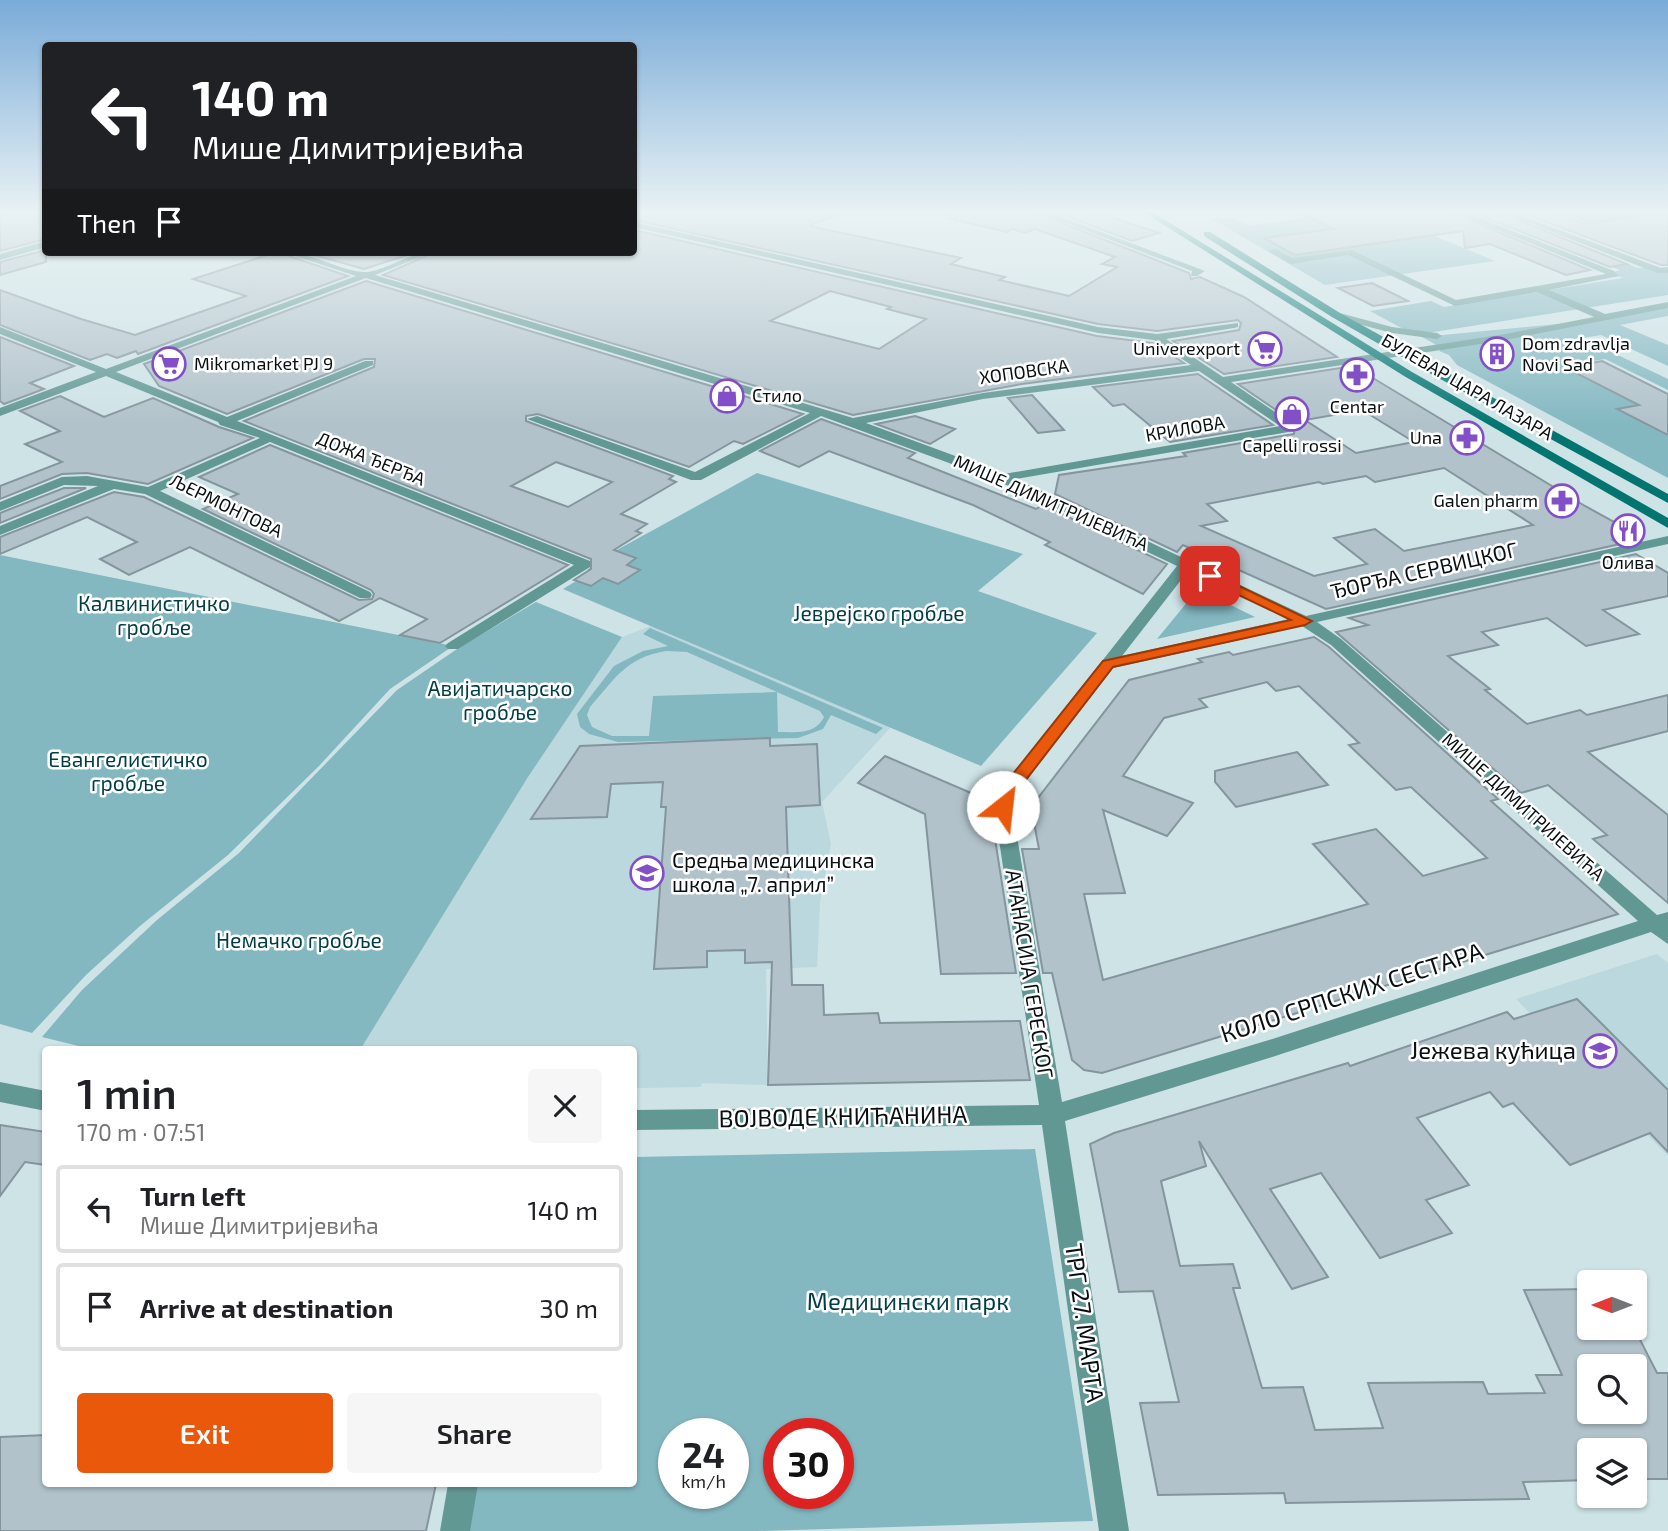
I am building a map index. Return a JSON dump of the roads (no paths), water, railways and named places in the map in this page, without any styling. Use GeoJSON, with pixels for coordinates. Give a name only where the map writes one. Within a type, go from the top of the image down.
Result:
{"type":"FeatureCollection","features":[{"type":"Feature","properties":{"kind":"main road","name":"БУЛЕВАР ЦАРА ЛАЗАРА"},"geometry":{"type":"LineString","coordinates":[[1259,281],[1377,355],[1668,524]]}},
{"type":"Feature","properties":{"kind":"main road","name":"БУЛЕВАР ЦАРА ЛАЗАРА"},"geometry":{"type":"LineString","coordinates":[[1283,281],[1437,373],[1668,499]]}},
{"type":"Feature","properties":{"kind":"street"},"geometry":{"type":"LineString","coordinates":[[0,412],[103,371],[348,281]]}},
{"type":"Feature","properties":{"kind":"street","name":"МИШЕ ДИМИТРИЈЕВИЋА"},"geometry":{"type":"LineString","coordinates":[[387,281],[853,422],[1003,478],[1305,621],[1336,642],[1663,927]]}},
{"type":"Feature","properties":{"kind":"street"},"geometry":{"type":"LineString","coordinates":[[885,281],[1079,326],[1157,337],[1234,325]]}},
{"type":"Feature","properties":{"kind":"street"},"geometry":{"type":"LineString","coordinates":[[1409,281],[1455,303],[1580,281]]}},
{"type":"Feature","properties":{"kind":"street"},"geometry":{"type":"LineString","coordinates":[[1538,289],[1603,317]]}},
{"type":"Feature","properties":{"kind":"street"},"geometry":{"type":"LineString","coordinates":[[1437,373],[1434,355],[1451,344],[1500,338],[1668,305]]}},
{"type":"Feature","properties":{"kind":"street","name":"БУЛЕВАР ЦАРА ЛАЗАРА"},"geometry":{"type":"LineString","coordinates":[[1336,315],[1434,341]]}},
{"type":"Feature","properties":{"kind":"street"},"geometry":{"type":"LineString","coordinates":[[1434,341],[1579,322]]}},
{"type":"Feature","properties":{"kind":"street","name":"ДОЖА ЂЕРЂА"},"geometry":{"type":"LineString","coordinates":[[0,330],[585,564],[453,646]]}},
{"type":"Feature","properties":{"kind":"street","name":"КРИЛОВА"},"geometry":{"type":"LineString","coordinates":[[1003,478],[1290,428],[1157,337]]}},
{"type":"Feature","properties":{"kind":"street"},"geometry":{"type":"LineString","coordinates":[[1206,369],[1415,338],[1451,344]]}},
{"type":"Feature","properties":{"kind":"street","name":"КРИЛОВА"},"geometry":{"type":"LineString","coordinates":[[1223,380],[1400,352],[1434,341]]}},
{"type":"Feature","properties":{"kind":"street"},"geometry":{"type":"LineString","coordinates":[[225,422],[369,363]]}},
{"type":"Feature","properties":{"kind":"street","name":"ХОПОВСКА"},"geometry":{"type":"LineString","coordinates":[[853,422],[928,404],[1019,388],[1206,369]]}},
{"type":"Feature","properties":{"kind":"street"},"geometry":{"type":"LineString","coordinates":[[533,419],[696,477],[820,412]]}},
{"type":"Feature","properties":{"kind":"street","name":"ЉЕРМОНТОВА"},"geometry":{"type":"LineString","coordinates":[[149,491],[268,439]]}},
{"type":"Feature","properties":{"kind":"street"},"geometry":{"type":"LineString","coordinates":[[0,507],[62,481],[114,483],[149,491]]}},
{"type":"Feature","properties":{"kind":"street"},"geometry":{"type":"LineString","coordinates":[[0,531],[114,483]]}},
{"type":"Feature","properties":{"kind":"street","name":"ЉЕРМОНТОВА"},"geometry":{"type":"LineString","coordinates":[[149,491],[365,595]]}},
{"type":"Feature","properties":{"kind":"street","name":"ЂОРЂА СЕРВИЦКОГ"},"geometry":{"type":"LineString","coordinates":[[1108,664],[1668,540]]}},
{"type":"Feature","properties":{"kind":"street"},"geometry":{"type":"LineString","coordinates":[[1108,664],[1186,564]]}},
{"type":"Feature","properties":{"kind":"street","name":"АТАНАСИЈА ГЕРЕСКОГ"},"geometry":{"type":"LineString","coordinates":[[1052,1115],[1003,814],[1007,793],[1108,664]]}},
{"type":"Feature","properties":{"kind":"street","name":"КОЛО СРПСКИХ СЕСТАРА"},"geometry":{"type":"LineString","coordinates":[[1052,1115],[1663,927]]}},
{"type":"Feature","properties":{"kind":"street"},"geometry":{"type":"LineString","coordinates":[[0,1092],[42,1100]]}},
{"type":"Feature","properties":{"kind":"street","name":"ВОЈВОДЕ КНИЋАНИНА"},"geometry":{"type":"LineString","coordinates":[[637,1120],[1052,1115]]}},
{"type":"Feature","properties":{"kind":"street","name":"ТРГ 27. МАРТА"},"geometry":{"type":"LineString","coordinates":[[1052,1115],[1114,1531]]}},
{"type":"Feature","properties":{"kind":"street"},"geometry":{"type":"LineString","coordinates":[[455,1531],[462,1487]]}},
{"type":"Feature","properties":{"kind":"place","name":"Univerexport"},"geometry":{"type":"Point","coordinates":[1265,349]}},
{"type":"Feature","properties":{"kind":"place","name":"Dom zdravlja Novi Sad"},"geometry":{"type":"Point","coordinates":[1497,354]}},
{"type":"Feature","properties":{"kind":"place","name":"Mikromarket PJ 9"},"geometry":{"type":"Point","coordinates":[169,364]}},
{"type":"Feature","properties":{"kind":"place","name":"Centar"},"geometry":{"type":"Point","coordinates":[1357,375]}},
{"type":"Feature","properties":{"kind":"place","name":"Стило"},"geometry":{"type":"Point","coordinates":[727,396]}},
{"type":"Feature","properties":{"kind":"place","name":"Capelli rossi"},"geometry":{"type":"Point","coordinates":[1292,414]}},
{"type":"Feature","properties":{"kind":"place","name":"Una"},"geometry":{"type":"Point","coordinates":[1467,438]}},
{"type":"Feature","properties":{"kind":"place","name":"Galen pharm"},"geometry":{"type":"Point","coordinates":[1562,501]}},
{"type":"Feature","properties":{"kind":"place","name":"Олива"},"geometry":{"type":"Point","coordinates":[1628,531]}},
{"type":"Feature","properties":{"kind":"place","name":"Средња медицинска школа „7. април”"},"geometry":{"type":"Point","coordinates":[647,873]}},
{"type":"Feature","properties":{"kind":"place","name":"Јежева кућица"},"geometry":{"type":"Point","coordinates":[1600,1051]}},
{"type":"Feature","properties":{"kind":"park label","name":"Јеврејско гробље"},"geometry":{"type":"Point","coordinates":[879,614]}},
{"type":"Feature","properties":{"kind":"park label","name":"Калвинистичко гробље"},"geometry":{"type":"Point","coordinates":[154,616]}},
{"type":"Feature","properties":{"kind":"park label","name":"Авијатичарско гробље"},"geometry":{"type":"Point","coordinates":[500,701]}},
{"type":"Feature","properties":{"kind":"park label","name":"Евангелистичко гробље"},"geometry":{"type":"Point","coordinates":[128,772]}},
{"type":"Feature","properties":{"kind":"park label","name":"Немачко гробље"},"geometry":{"type":"Point","coordinates":[299,941]}},
{"type":"Feature","properties":{"kind":"park label","name":"Медицински парк"},"geometry":{"type":"Point","coordinates":[908,1302]}}]}
